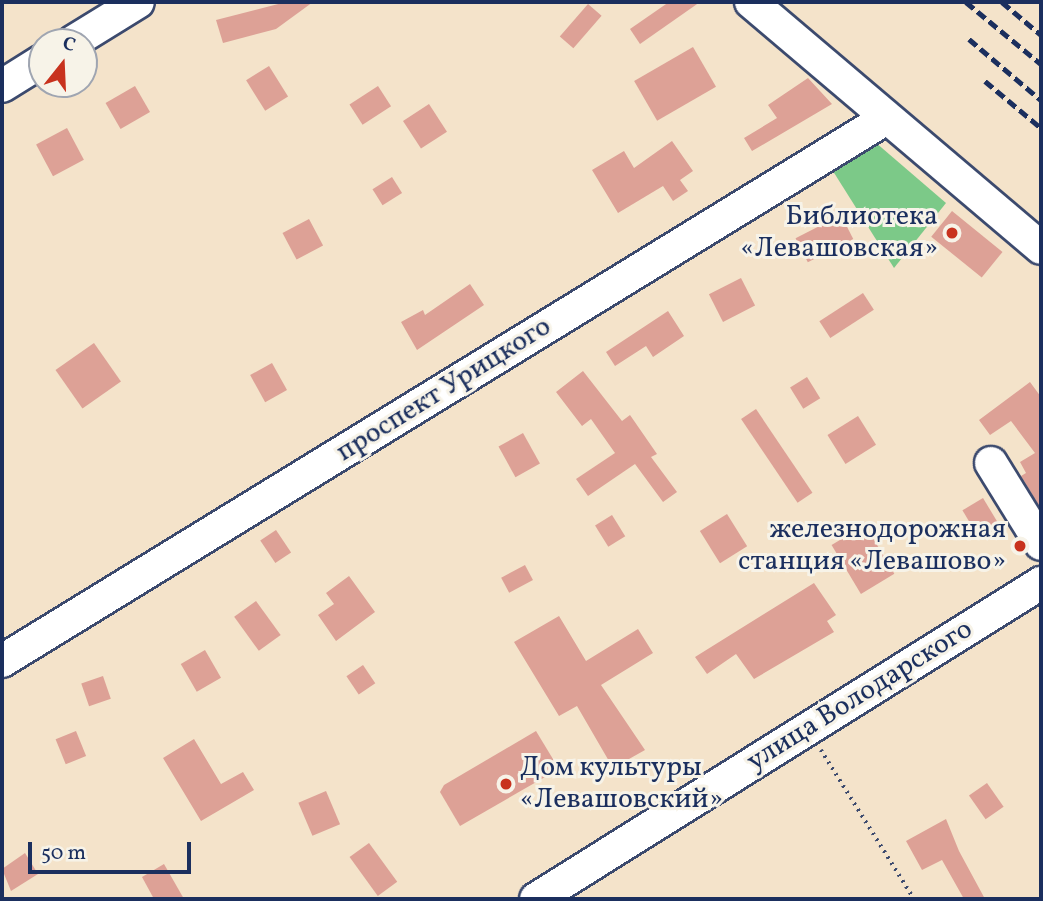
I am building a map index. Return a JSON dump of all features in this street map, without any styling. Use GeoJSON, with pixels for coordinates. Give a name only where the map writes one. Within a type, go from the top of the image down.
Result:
{"type":"FeatureCollection","features":[{"type":"Feature","properties":{"kind":"street"},"geometry":{"type":"LineString","coordinates":[[96,28],[138,2]]}},
{"type":"Feature","properties":{"kind":"street"},"geometry":{"type":"LineString","coordinates":[[751,2],[1041,248]]}},
{"type":"Feature","properties":{"kind":"street"},"geometry":{"type":"LineString","coordinates":[[2,86],[28,70]]}},
{"type":"Feature","properties":{"kind":"street","name":"проспект Урицкого"},"geometry":{"type":"LineString","coordinates":[[2,661],[886,119]]}},
{"type":"Feature","properties":{"kind":"street"},"geometry":{"type":"LineString","coordinates":[[991,463],[1041,544]]}},
{"type":"Feature","properties":{"kind":"street","name":"улица Володарского"},"geometry":{"type":"LineString","coordinates":[[536,899],[1041,583]]}},
{"type":"Feature","properties":{"kind":"path"},"geometry":{"type":"LineString","coordinates":[[808,729],[914,899]]}},
{"type":"Feature","properties":{"kind":"green space"},"geometry":{"type":"Polygon","coordinates":[[[875,142],[946,203],[894,268],[831,168],[875,142]]]}},
{"type":"Feature","properties":{"kind":"building"},"geometry":{"type":"Polygon","coordinates":[[[286,2],[313,2],[276,29],[223,43],[216,20],[286,2]]]}},
{"type":"Feature","properties":{"kind":"building"},"geometry":{"type":"Polygon","coordinates":[[[669,2],[700,2],[640,44],[630,29],[669,2]]]}},
{"type":"Feature","properties":{"kind":"building"},"geometry":{"type":"Polygon","coordinates":[[[588,4],[602,16],[573,48],[560,36],[588,4]]]}},
{"type":"Feature","properties":{"kind":"building"},"geometry":{"type":"Polygon","coordinates":[[[693,47],[716,87],[657,121],[634,81],[693,47]]]}},
{"type":"Feature","properties":{"kind":"building"},"geometry":{"type":"Polygon","coordinates":[[[269,66],[288,97],[265,111],[246,80],[269,66]]]}},
{"type":"Feature","properties":{"kind":"building"},"geometry":{"type":"Polygon","coordinates":[[[808,78],[832,104],[752,151],[744,138],[777,118],[768,105],[808,78]]]}},
{"type":"Feature","properties":{"kind":"building"},"geometry":{"type":"Polygon","coordinates":[[[135,86],[150,112],[121,129],[106,103],[135,86]]]}},
{"type":"Feature","properties":{"kind":"building"},"geometry":{"type":"Polygon","coordinates":[[[378,86],[391,106],[363,125],[349,105],[378,86]]]}},
{"type":"Feature","properties":{"kind":"building"},"geometry":{"type":"Polygon","coordinates":[[[429,104],[447,132],[421,149],[403,121],[429,104]]]}},
{"type":"Feature","properties":{"kind":"building"},"geometry":{"type":"Polygon","coordinates":[[[67,128],[84,160],[53,176],[36,144],[67,128]]]}},
{"type":"Feature","properties":{"kind":"building"},"geometry":{"type":"Polygon","coordinates":[[[672,141],[693,171],[680,180],[688,191],[673,201],[663,186],[618,213],[592,170],[624,151],[634,168],[672,141]]]}},
{"type":"Feature","properties":{"kind":"building"},"geometry":{"type":"Polygon","coordinates":[[[392,177],[402,193],[383,205],[372,189],[392,177]]]}},
{"type":"Feature","properties":{"kind":"building"},"geometry":{"type":"Polygon","coordinates":[[[952,211],[1003,252],[982,278],[931,237],[952,211]]]}},
{"type":"Feature","properties":{"kind":"building"},"geometry":{"type":"Polygon","coordinates":[[[841,215],[853,239],[808,262],[796,238],[841,215]]]}},
{"type":"Feature","properties":{"kind":"building"},"geometry":{"type":"Polygon","coordinates":[[[309,219],[323,245],[297,260],[283,233],[309,219]]]}},
{"type":"Feature","properties":{"kind":"building"},"geometry":{"type":"Polygon","coordinates":[[[741,278],[755,306],[723,322],[709,294],[741,278]]]}},
{"type":"Feature","properties":{"kind":"building"},"geometry":{"type":"Polygon","coordinates":[[[470,284],[484,305],[417,350],[401,322],[423,310],[425,315],[470,284]]]}},
{"type":"Feature","properties":{"kind":"building"},"geometry":{"type":"Polygon","coordinates":[[[863,293],[874,310],[830,338],[819,321],[863,293]]]}},
{"type":"Feature","properties":{"kind":"building"},"geometry":{"type":"Polygon","coordinates":[[[668,311],[684,336],[653,357],[646,346],[615,366],[606,352],[668,311]]]}},
{"type":"Feature","properties":{"kind":"building"},"geometry":{"type":"Polygon","coordinates":[[[94,343],[121,382],[82,408],[55,370],[94,343]]]}},
{"type":"Feature","properties":{"kind":"building"},"geometry":{"type":"Polygon","coordinates":[[[272,363],[287,390],[265,402],[250,375],[272,363]]]}},
{"type":"Feature","properties":{"kind":"building"},"geometry":{"type":"Polygon","coordinates":[[[583,371],[622,421],[630,415],[657,454],[651,457],[677,492],[663,502],[635,464],[588,496],[576,479],[615,453],[591,419],[582,426],[556,392],[583,371]]]}},
{"type":"Feature","properties":{"kind":"building"},"geometry":{"type":"Polygon","coordinates":[[[807,377],[820,398],[803,409],[790,388],[807,377]]]}},
{"type":"Feature","properties":{"kind":"building"},"geometry":{"type":"Polygon","coordinates":[[[1030,382],[1041,397],[1041,509],[1021,476],[1026,473],[1020,462],[1035,453],[1011,421],[990,435],[979,420],[1030,382]]]}},
{"type":"Feature","properties":{"kind":"building"},"geometry":{"type":"Polygon","coordinates":[[[756,409],[812,493],[798,503],[741,419],[756,409]]]}},
{"type":"Feature","properties":{"kind":"building"},"geometry":{"type":"Polygon","coordinates":[[[858,416],[876,445],[845,464],[827,435],[858,416]]]}},
{"type":"Feature","properties":{"kind":"building"},"geometry":{"type":"Polygon","coordinates":[[[523,433],[540,464],[515,477],[499,447],[523,433]]]}},
{"type":"Feature","properties":{"kind":"building"},"geometry":{"type":"Polygon","coordinates":[[[983,498],[1000,526],[979,539],[962,510],[983,498]]]}},
{"type":"Feature","properties":{"kind":"building"},"geometry":{"type":"Polygon","coordinates":[[[727,514],[747,546],[720,563],[700,531],[727,514]]]}},
{"type":"Feature","properties":{"kind":"building"},"geometry":{"type":"Polygon","coordinates":[[[612,515],[625,536],[608,547],[595,526],[612,515]]]}},
{"type":"Feature","properties":{"kind":"building"},"geometry":{"type":"Polygon","coordinates":[[[865,525],[894,574],[861,594],[832,545],[865,525]]]}},
{"type":"Feature","properties":{"kind":"building"},"geometry":{"type":"Polygon","coordinates":[[[276,530],[291,552],[275,563],[260,541],[276,530]]]}},
{"type":"Feature","properties":{"kind":"building"},"geometry":{"type":"Polygon","coordinates":[[[525,565],[533,580],[509,593],[501,578],[525,565]]]}},
{"type":"Feature","properties":{"kind":"building"},"geometry":{"type":"Polygon","coordinates":[[[349,576],[375,612],[336,641],[318,615],[334,604],[326,593],[349,576]]]}},
{"type":"Feature","properties":{"kind":"building"},"geometry":{"type":"Polygon","coordinates":[[[814,583],[836,615],[827,621],[834,632],[754,679],[736,654],[707,674],[695,657],[814,583]]]}},
{"type":"Feature","properties":{"kind":"building"},"geometry":{"type":"Polygon","coordinates":[[[256,601],[281,635],[259,651],[234,617],[256,601]]]}},
{"type":"Feature","properties":{"kind":"building"},"geometry":{"type":"Polygon","coordinates":[[[559,616],[586,661],[638,629],[653,653],[601,685],[645,750],[613,768],[577,706],[559,716],[514,642],[559,616]]]}},
{"type":"Feature","properties":{"kind":"building"},"geometry":{"type":"Polygon","coordinates":[[[205,650],[221,678],[197,692],[181,664],[205,650]]]}},
{"type":"Feature","properties":{"kind":"building"},"geometry":{"type":"Polygon","coordinates":[[[363,665],[375,683],[359,694],[346,676],[363,665]]]}},
{"type":"Feature","properties":{"kind":"building"},"geometry":{"type":"Polygon","coordinates":[[[103,676],[111,699],[89,706],[81,683],[103,676]]]}},
{"type":"Feature","properties":{"kind":"building"},"geometry":{"type":"Polygon","coordinates":[[[76,731],[86,756],[66,764],[56,739],[76,731]]]}},
{"type":"Feature","properties":{"kind":"building"},"geometry":{"type":"Polygon","coordinates":[[[536,731],[559,769],[460,826],[440,792],[444,785],[536,731]]]}},
{"type":"Feature","properties":{"kind":"building"},"geometry":{"type":"Polygon","coordinates":[[[194,739],[221,784],[243,772],[254,790],[201,821],[163,758],[194,739]]]}},
{"type":"Feature","properties":{"kind":"building"},"geometry":{"type":"Polygon","coordinates":[[[987,783],[1004,807],[986,819],[969,796],[987,783]]]}},
{"type":"Feature","properties":{"kind":"building"},"geometry":{"type":"Polygon","coordinates":[[[326,791],[340,824],[312,836],[298,803],[326,791]]]}},
{"type":"Feature","properties":{"kind":"building"},"geometry":{"type":"Polygon","coordinates":[[[946,819],[959,851],[985,899],[964,899],[942,860],[922,870],[906,841],[946,819]]]}},
{"type":"Feature","properties":{"kind":"building"},"geometry":{"type":"Polygon","coordinates":[[[369,843],[397,882],[378,896],[350,857],[369,843]]]}},
{"type":"Feature","properties":{"kind":"building"},"geometry":{"type":"Polygon","coordinates":[[[25,853],[38,874],[11,891],[2,869],[25,853]]]}},
{"type":"Feature","properties":{"kind":"building"},"geometry":{"type":"Polygon","coordinates":[[[164,864],[184,899],[154,899],[142,877],[164,864]]]}},
{"type":"Feature","properties":{"kind":"railway"},"geometry":{"type":"LineString","coordinates":[[966,2],[1041,64]]}},
{"type":"Feature","properties":{"kind":"railway"},"geometry":{"type":"LineString","coordinates":[[1002,2],[1041,35]]}},
{"type":"Feature","properties":{"kind":"railway"},"geometry":{"type":"LineString","coordinates":[[969,39],[1041,100]]}},
{"type":"Feature","properties":{"kind":"railway"},"geometry":{"type":"LineString","coordinates":[[985,81],[1041,128]]}},
{"type":"Feature","properties":{"kind":"place","name":"Библиотека «Левашовская»"},"geometry":{"type":"Point","coordinates":[952,233]}},
{"type":"Feature","properties":{"kind":"place","name":"железнодорожная станция «Левашово»"},"geometry":{"type":"Point","coordinates":[1020,546]}},
{"type":"Feature","properties":{"kind":"place","name":"Дом культуры «Левашовский»"},"geometry":{"type":"Point","coordinates":[506,784]}}]}
